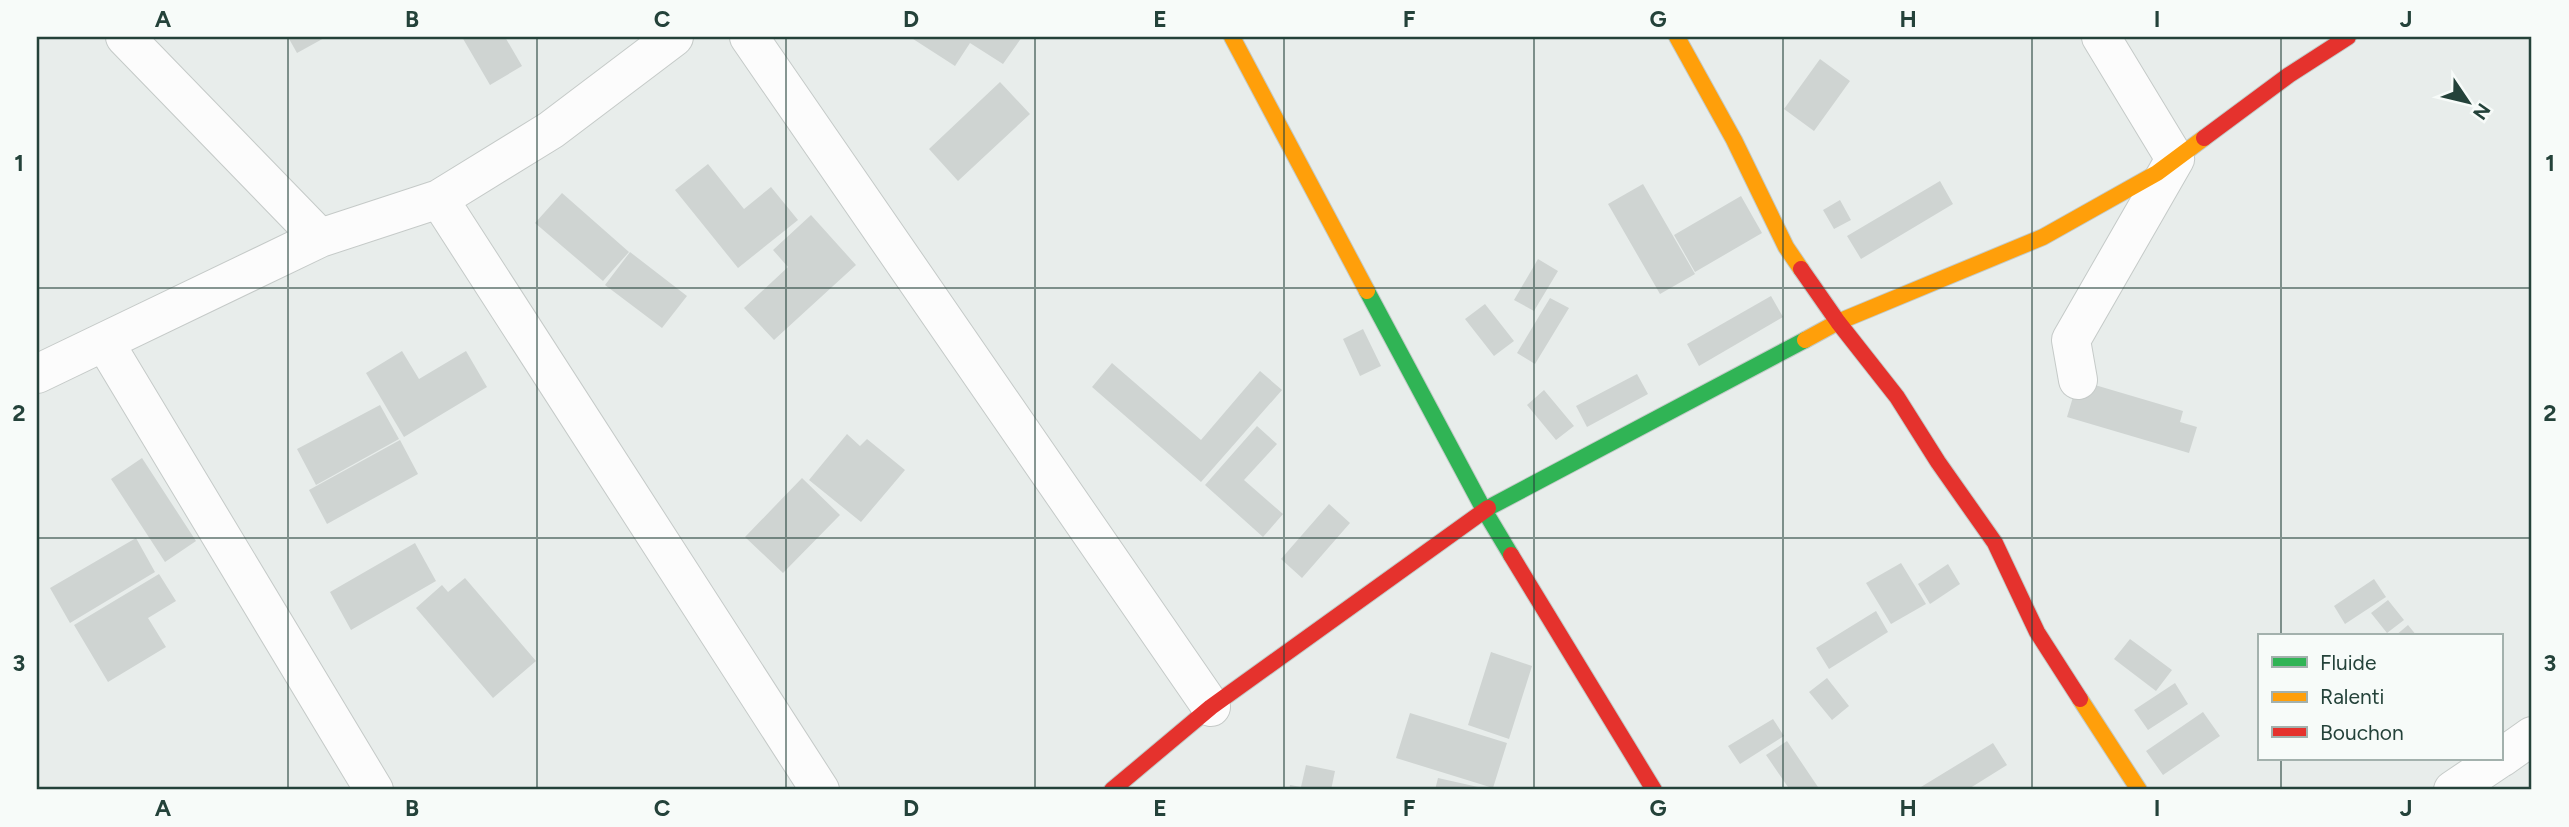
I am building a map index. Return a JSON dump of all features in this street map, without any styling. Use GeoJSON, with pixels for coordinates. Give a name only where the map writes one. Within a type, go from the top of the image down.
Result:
{"type":"FeatureCollection","features":[{"type":"Feature","properties":{"kind":"street"},"geometry":{"type":"LineString","coordinates":[[125,37],[320,237]]}},
{"type":"Feature","properties":{"kind":"street"},"geometry":{"type":"LineString","coordinates":[[37,374],[320,237],[439,199],[551,130],[674,37]]}},
{"type":"Feature","properties":{"kind":"street"},"geometry":{"type":"LineString","coordinates":[[749,37],[1211,707]]}},
{"type":"Feature","properties":{"kind":"street"},"geometry":{"type":"LineString","coordinates":[[1232,37],[1484,510],[1654,790]]}},
{"type":"Feature","properties":{"kind":"street"},"geometry":{"type":"LineString","coordinates":[[1677,37],[1734,140],[1786,247],[1838,322],[1897,397],[1938,462],[1995,542],[2037,632],[2139,790]]}},
{"type":"Feature","properties":{"kind":"street"},"geometry":{"type":"LineString","coordinates":[[2101,37],[2175,159]]}},
{"type":"Feature","properties":{"kind":"street"},"geometry":{"type":"LineString","coordinates":[[1112,790],[1211,707],[1484,510],[1838,322],[2043,237],[2157,173],[2289,75],[2348,37]]}},
{"type":"Feature","properties":{"kind":"street"},"geometry":{"type":"LineString","coordinates":[[2078,380],[2071,340],[2175,159]]}},
{"type":"Feature","properties":{"kind":"street"},"geometry":{"type":"LineString","coordinates":[[439,199],[820,790]]}},
{"type":"Feature","properties":{"kind":"street"},"geometry":{"type":"LineString","coordinates":[[105,342],[374,790]]}},
{"type":"Feature","properties":{"kind":"street"},"geometry":{"type":"LineString","coordinates":[[2502,757],[2532,736]]}},
{"type":"Feature","properties":{"kind":"street"},"geometry":{"type":"LineString","coordinates":[[2453,790],[2497,760]]}},
{"type":"Feature","properties":{"kind":"building"},"geometry":{"type":"Polygon","coordinates":[[[288,37],[326,37],[297,53],[288,37]]]}},
{"type":"Feature","properties":{"kind":"building"},"geometry":{"type":"Polygon","coordinates":[[[462,37],[505,37],[522,66],[490,85],[462,37]]]}},
{"type":"Feature","properties":{"kind":"building"},"geometry":{"type":"Polygon","coordinates":[[[910,37],[1022,37],[1003,64],[970,43],[955,66],[910,37]]]}},
{"type":"Feature","properties":{"kind":"building"},"geometry":{"type":"Polygon","coordinates":[[[1820,59],[1850,81],[1814,131],[1784,109],[1820,59]]]}},
{"type":"Feature","properties":{"kind":"building"},"geometry":{"type":"Polygon","coordinates":[[[1000,82],[1030,114],[958,181],[929,149],[1000,82]]]}},
{"type":"Feature","properties":{"kind":"building"},"geometry":{"type":"Polygon","coordinates":[[[708,164],[744,209],[771,187],[798,220],[738,268],[675,190],[708,164]]]}},
{"type":"Feature","properties":{"kind":"building"},"geometry":{"type":"Polygon","coordinates":[[[1940,181],[1953,204],[1861,259],[1847,236],[1940,181]]]}},
{"type":"Feature","properties":{"kind":"building"},"geometry":{"type":"Polygon","coordinates":[[[1643,184],[1695,274],[1660,294],[1608,204],[1643,184]]]}},
{"type":"Feature","properties":{"kind":"building"},"geometry":{"type":"Polygon","coordinates":[[[562,193],[629,252],[603,281],[535,223],[562,193]]]}},
{"type":"Feature","properties":{"kind":"building"},"geometry":{"type":"Polygon","coordinates":[[[1741,196],[1762,233],[1695,272],[1674,235],[1741,196]]]}},
{"type":"Feature","properties":{"kind":"building"},"geometry":{"type":"Polygon","coordinates":[[[1840,200],[1851,220],[1834,229],[1823,210],[1840,200]]]}},
{"type":"Feature","properties":{"kind":"building"},"geometry":{"type":"Polygon","coordinates":[[[811,215],[856,265],[774,340],[744,308],[788,267],[773,250],[811,215]]]}},
{"type":"Feature","properties":{"kind":"building"},"geometry":{"type":"Polygon","coordinates":[[[630,252],[687,296],[662,328],[605,285],[630,252]]]}},
{"type":"Feature","properties":{"kind":"building"},"geometry":{"type":"Polygon","coordinates":[[[1538,259],[1558,271],[1534,311],[1514,300],[1538,259]]]}},
{"type":"Feature","properties":{"kind":"building"},"geometry":{"type":"Polygon","coordinates":[[[1771,296],[1783,317],[1699,366],[1687,344],[1771,296]]]}},
{"type":"Feature","properties":{"kind":"building"},"geometry":{"type":"Polygon","coordinates":[[[1550,298],[1569,308],[1535,364],[1517,353],[1550,298]]]}},
{"type":"Feature","properties":{"kind":"building"},"geometry":{"type":"Polygon","coordinates":[[[1485,304],[1514,341],[1494,356],[1465,319],[1485,304]]]}},
{"type":"Feature","properties":{"kind":"building"},"geometry":{"type":"Polygon","coordinates":[[[1363,329],[1381,366],[1360,376],[1343,339],[1363,329]]]}},
{"type":"Feature","properties":{"kind":"building"},"geometry":{"type":"Polygon","coordinates":[[[402,351],[419,379],[466,351],[487,387],[404,437],[366,373],[402,351]]]}},
{"type":"Feature","properties":{"kind":"building"},"geometry":{"type":"Polygon","coordinates":[[[1112,363],[1201,440],[1260,371],[1282,390],[1201,482],[1092,387],[1112,363]]]}},
{"type":"Feature","properties":{"kind":"building"},"geometry":{"type":"Polygon","coordinates":[[[1637,374],[1648,394],[1587,427],[1576,406],[1637,374]]]}},
{"type":"Feature","properties":{"kind":"building"},"geometry":{"type":"Polygon","coordinates":[[[2078,380],[2183,411],[2180,422],[2197,427],[2189,453],[2067,417],[2078,380]]]}},
{"type":"Feature","properties":{"kind":"building"},"geometry":{"type":"Polygon","coordinates":[[[1544,390],[1574,426],[1556,440],[1527,405],[1544,390]]]}},
{"type":"Feature","properties":{"kind":"building"},"geometry":{"type":"Polygon","coordinates":[[[380,405],[399,439],[316,485],[297,449],[380,405]]]}},
{"type":"Feature","properties":{"kind":"building"},"geometry":{"type":"Polygon","coordinates":[[[1257,426],[1277,444],[1244,480],[1283,514],[1263,537],[1205,485],[1257,426]]]}},
{"type":"Feature","properties":{"kind":"building"},"geometry":{"type":"Polygon","coordinates":[[[847,434],[860,446],[867,439],[905,470],[861,522],[809,480],[847,434]]]}},
{"type":"Feature","properties":{"kind":"building"},"geometry":{"type":"Polygon","coordinates":[[[400,440],[418,474],[327,524],[309,490],[400,440]]]}},
{"type":"Feature","properties":{"kind":"building"},"geometry":{"type":"Polygon","coordinates":[[[142,458],[196,541],[165,562],[111,479],[142,458]]]}},
{"type":"Feature","properties":{"kind":"building"},"geometry":{"type":"Polygon","coordinates":[[[802,478],[840,515],[783,573],[745,537],[802,478]]]}},
{"type":"Feature","properties":{"kind":"building"},"geometry":{"type":"Polygon","coordinates":[[[1329,504],[1350,523],[1302,578],[1281,559],[1329,504]]]}},
{"type":"Feature","properties":{"kind":"building"},"geometry":{"type":"Polygon","coordinates":[[[136,538],[155,572],[70,623],[50,588],[136,538]]]}},
{"type":"Feature","properties":{"kind":"building"},"geometry":{"type":"Polygon","coordinates":[[[415,543],[436,581],[351,630],[330,592],[415,543]]]}},
{"type":"Feature","properties":{"kind":"building"},"geometry":{"type":"Polygon","coordinates":[[[1901,563],[1926,604],[1891,624],[1866,583],[1901,563]]]}},
{"type":"Feature","properties":{"kind":"building"},"geometry":{"type":"Polygon","coordinates":[[[1948,564],[1960,584],[1930,604],[1918,584],[1948,564]]]}},
{"type":"Feature","properties":{"kind":"building"},"geometry":{"type":"Polygon","coordinates":[[[159,574],[176,601],[148,618],[166,647],[108,682],[74,625],[159,574]]]}},
{"type":"Feature","properties":{"kind":"building"},"geometry":{"type":"Polygon","coordinates":[[[465,578],[536,661],[493,698],[416,608],[442,585],[448,592],[465,578]]]}},
{"type":"Feature","properties":{"kind":"building"},"geometry":{"type":"Polygon","coordinates":[[[2374,579],[2386,597],[2345,624],[2334,606],[2374,579]]]}},
{"type":"Feature","properties":{"kind":"building"},"geometry":{"type":"Polygon","coordinates":[[[2388,600],[2404,620],[2387,633],[2371,613],[2388,600]]]}},
{"type":"Feature","properties":{"kind":"building"},"geometry":{"type":"Polygon","coordinates":[[[1876,611],[1888,632],[1829,669],[1816,648],[1876,611]]]}},
{"type":"Feature","properties":{"kind":"building"},"geometry":{"type":"Polygon","coordinates":[[[2408,625],[2415,634],[2397,634],[2408,625]]]}},
{"type":"Feature","properties":{"kind":"building"},"geometry":{"type":"Polygon","coordinates":[[[2130,639],[2172,670],[2156,691],[2114,659],[2130,639]]]}},
{"type":"Feature","properties":{"kind":"building"},"geometry":{"type":"Polygon","coordinates":[[[1491,652],[1532,666],[1509,739],[1468,725],[1491,652]]]}},
{"type":"Feature","properties":{"kind":"building"},"geometry":{"type":"Polygon","coordinates":[[[1827,678],[1849,706],[1832,720],[1809,692],[1827,678]]]}},
{"type":"Feature","properties":{"kind":"building"},"geometry":{"type":"Polygon","coordinates":[[[2175,683],[2188,704],[2148,730],[2134,710],[2175,683]]]}},
{"type":"Feature","properties":{"kind":"building"},"geometry":{"type":"Polygon","coordinates":[[[2203,712],[2220,736],[2163,775],[2146,751],[2203,712]]]}},
{"type":"Feature","properties":{"kind":"building"},"geometry":{"type":"Polygon","coordinates":[[[1410,713],[1507,743],[1493,788],[1396,758],[1410,713]]]}},
{"type":"Feature","properties":{"kind":"building"},"geometry":{"type":"Polygon","coordinates":[[[1773,719],[1784,736],[1740,764],[1728,746],[1773,719]]]}},
{"type":"Feature","properties":{"kind":"building"},"geometry":{"type":"Polygon","coordinates":[[[1787,741],[1820,790],[1790,790],[1766,755],[1787,741]]]}},
{"type":"Feature","properties":{"kind":"building"},"geometry":{"type":"Polygon","coordinates":[[[1993,743],[2007,765],[1967,790],[1916,790],[1993,743]]]}},
{"type":"Feature","properties":{"kind":"building"},"geometry":{"type":"Polygon","coordinates":[[[1306,765],[1335,771],[1331,790],[1289,790],[1290,785],[1301,787],[1306,765]]]}},
{"type":"Feature","properties":{"kind":"building"},"geometry":{"type":"Polygon","coordinates":[[[1438,778],[1487,789],[1487,790],[1435,790],[1438,778]]]}},
{"type":"Feature","properties":{"kind":"traffic: fast"},"geometry":{"type":"LineString","coordinates":[[1367,291],[1484,510],[1511,555]]}},
{"type":"Feature","properties":{"kind":"traffic: fast"},"geometry":{"type":"LineString","coordinates":[[1488,508],[1805,340]]}},
{"type":"Feature","properties":{"kind":"traffic: slow"},"geometry":{"type":"LineString","coordinates":[[1232,37],[1367,291]]}},
{"type":"Feature","properties":{"kind":"traffic: slow"},"geometry":{"type":"LineString","coordinates":[[1677,37],[1734,140],[1786,247],[1801,269]]}},
{"type":"Feature","properties":{"kind":"traffic: slow"},"geometry":{"type":"LineString","coordinates":[[1805,340],[1838,322],[2043,237],[2157,173],[2204,138]]}},
{"type":"Feature","properties":{"kind":"traffic: slow"},"geometry":{"type":"LineString","coordinates":[[2080,699],[2139,790]]}},
{"type":"Feature","properties":{"kind":"traffic: jam"},"geometry":{"type":"LineString","coordinates":[[2204,138],[2289,75],[2348,37]]}},
{"type":"Feature","properties":{"kind":"traffic: jam"},"geometry":{"type":"LineString","coordinates":[[1801,269],[1838,322],[1897,397],[1938,462],[1995,543],[2037,632],[2080,699]]}},
{"type":"Feature","properties":{"kind":"traffic: jam"},"geometry":{"type":"LineString","coordinates":[[1112,790],[1211,707],[1488,508]]}},
{"type":"Feature","properties":{"kind":"traffic: jam"},"geometry":{"type":"LineString","coordinates":[[1511,555],[1654,790]]}}]}
